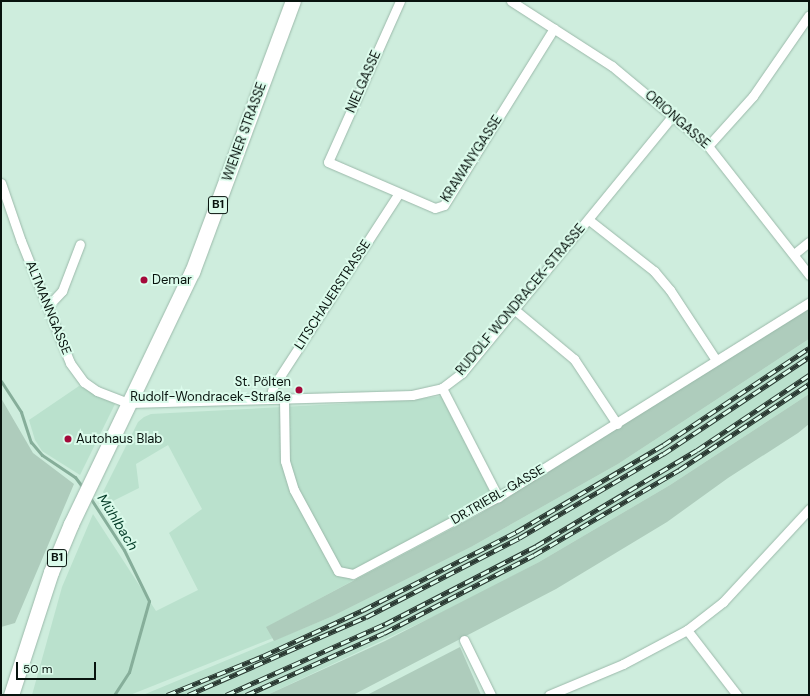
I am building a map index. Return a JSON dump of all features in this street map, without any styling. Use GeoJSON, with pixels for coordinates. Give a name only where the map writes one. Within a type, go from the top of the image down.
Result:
{"type":"FeatureCollection","features":[{"type":"Feature","properties":{"kind":"main road","name":"WIENER STRASSE"},"geometry":{"type":"LineString","coordinates":[[11,695],[51,572],[83,500],[192,272],[293,1]]}},
{"type":"Feature","properties":{"kind":"street","name":"NIELGASSE"},"geometry":{"type":"LineString","coordinates":[[328,162],[400,1]]}},
{"type":"Feature","properties":{"kind":"street","name":"ORIONGASSE"},"geometry":{"type":"LineString","coordinates":[[511,1],[612,66],[673,115],[708,146],[809,275]]}},
{"type":"Feature","properties":{"kind":"street"},"geometry":{"type":"LineString","coordinates":[[708,146],[753,96],[809,15]]}},
{"type":"Feature","properties":{"kind":"street","name":"KRAWANYGASSE"},"geometry":{"type":"LineString","coordinates":[[328,162],[435,208],[444,205],[554,28]]}},
{"type":"Feature","properties":{"kind":"street","name":"RUDOLF WONDRACEK-STRASSE"},"geometry":{"type":"LineString","coordinates":[[129,403],[412,395],[442,388],[462,373],[589,220],[673,115]]}},
{"type":"Feature","properties":{"kind":"street","name":"ALTMANNGASSE"},"geometry":{"type":"LineString","coordinates":[[1,183],[21,241],[70,363],[84,382],[119,401],[129,403]]}},
{"type":"Feature","properties":{"kind":"street","name":"LITSCHAUERSTRASSE"},"geometry":{"type":"LineString","coordinates":[[270,399],[274,386],[399,193]]}},
{"type":"Feature","properties":{"kind":"street"},"geometry":{"type":"LineString","coordinates":[[589,220],[638,257],[658,276],[670,290],[716,360]]}},
{"type":"Feature","properties":{"kind":"street"},"geometry":{"type":"LineString","coordinates":[[794,254],[809,242]]}},
{"type":"Feature","properties":{"kind":"street"},"geometry":{"type":"LineString","coordinates":[[48,306],[62,292],[80,244]]}},
{"type":"Feature","properties":{"kind":"street","name":"DR.TRIEBL-GASSE"},"geometry":{"type":"LineString","coordinates":[[284,399],[284,451],[288,474],[294,490],[338,571],[353,574],[498,497],[809,303]]}},
{"type":"Feature","properties":{"kind":"street"},"geometry":{"type":"LineString","coordinates":[[515,310],[574,359],[617,424]]}},
{"type":"Feature","properties":{"kind":"street"},"geometry":{"type":"LineString","coordinates":[[442,388],[498,497]]}},
{"type":"Feature","properties":{"kind":"street"},"geometry":{"type":"LineString","coordinates":[[549,695],[629,662],[687,630],[723,602],[809,509]]}},
{"type":"Feature","properties":{"kind":"street"},"geometry":{"type":"LineString","coordinates":[[687,630],[737,695]]}},
{"type":"Feature","properties":{"kind":"street"},"geometry":{"type":"LineString","coordinates":[[464,640],[491,695]]}},
{"type":"Feature","properties":{"kind":"shaded area"},"geometry":{"type":"Polygon","coordinates":[[[809,309],[809,339],[618,464],[471,547],[333,616],[274,641],[266,627],[481,513],[809,309]]]}},
{"type":"Feature","properties":{"kind":"shaded area"},"geometry":{"type":"Polygon","coordinates":[[[809,339],[809,394],[670,485],[539,562],[460,604],[267,695],[143,695],[333,616],[471,547],[618,464],[809,339]]]}},
{"type":"Feature","properties":{"kind":"shaded area","name":"Autohaus Blab"},"geometry":{"type":"Polygon","coordinates":[[[79,386],[115,404],[80,475],[42,451],[35,440],[29,420],[79,386]]]}},
{"type":"Feature","properties":{"kind":"shaded area"},"geometry":{"type":"Polygon","coordinates":[[[809,394],[809,424],[798,433],[728,478],[667,522],[556,589],[353,695],[267,695],[385,641],[539,562],[670,485],[809,394]]]}},
{"type":"Feature","properties":{"kind":"shaded area"},"geometry":{"type":"Polygon","coordinates":[[[441,396],[497,503],[267,627],[273,638],[130,695],[32,695],[62,587],[93,514],[156,611],[198,590],[169,533],[202,509],[168,445],[136,464],[139,488],[109,503],[103,492],[138,422],[144,417],[151,414],[413,400],[441,396]]]}},
{"type":"Feature","properties":{"kind":"shaded area"},"geometry":{"type":"Polygon","coordinates":[[[1,398],[33,453],[74,484],[15,623],[1,627],[1,398]]]}},
{"type":"Feature","properties":{"kind":"shaded area"},"geometry":{"type":"Polygon","coordinates":[[[460,647],[481,695],[367,695],[460,647]]]}},
{"type":"Feature","properties":{"kind":"waterway","name":"Mühlbach"},"geometry":{"type":"LineString","coordinates":[[1,381],[21,412],[31,442],[42,455],[75,477],[84,489]]}},
{"type":"Feature","properties":{"kind":"waterway","name":"Mühlbach"},"geometry":{"type":"LineString","coordinates":[[89,496],[124,550],[149,601],[129,672],[114,695]]}},
{"type":"Feature","properties":{"kind":"railway"},"geometry":{"type":"LineString","coordinates":[[167,695],[263,656],[363,610],[516,532],[663,445],[809,348]]}},
{"type":"Feature","properties":{"kind":"railway"},"geometry":{"type":"LineString","coordinates":[[188,695],[366,617],[519,538],[663,454],[809,357]]}},
{"type":"Feature","properties":{"kind":"railway"},"geometry":{"type":"LineString","coordinates":[[226,695],[385,624],[536,546],[697,450],[809,375]]}},
{"type":"Feature","properties":{"kind":"railway"},"geometry":{"type":"LineString","coordinates":[[246,695],[384,633],[534,555],[679,470],[809,384]]}},
{"type":"Feature","properties":{"kind":"place","name":"Demar"},"geometry":{"type":"Point","coordinates":[144,280]}},
{"type":"Feature","properties":{"kind":"place","name":"St. Pölten Rudolf-Wondracek-Straße"},"geometry":{"type":"Point","coordinates":[299,390]}},
{"type":"Feature","properties":{"kind":"place","name":"Autohaus Blab"},"geometry":{"type":"Point","coordinates":[68,439]}}]}
